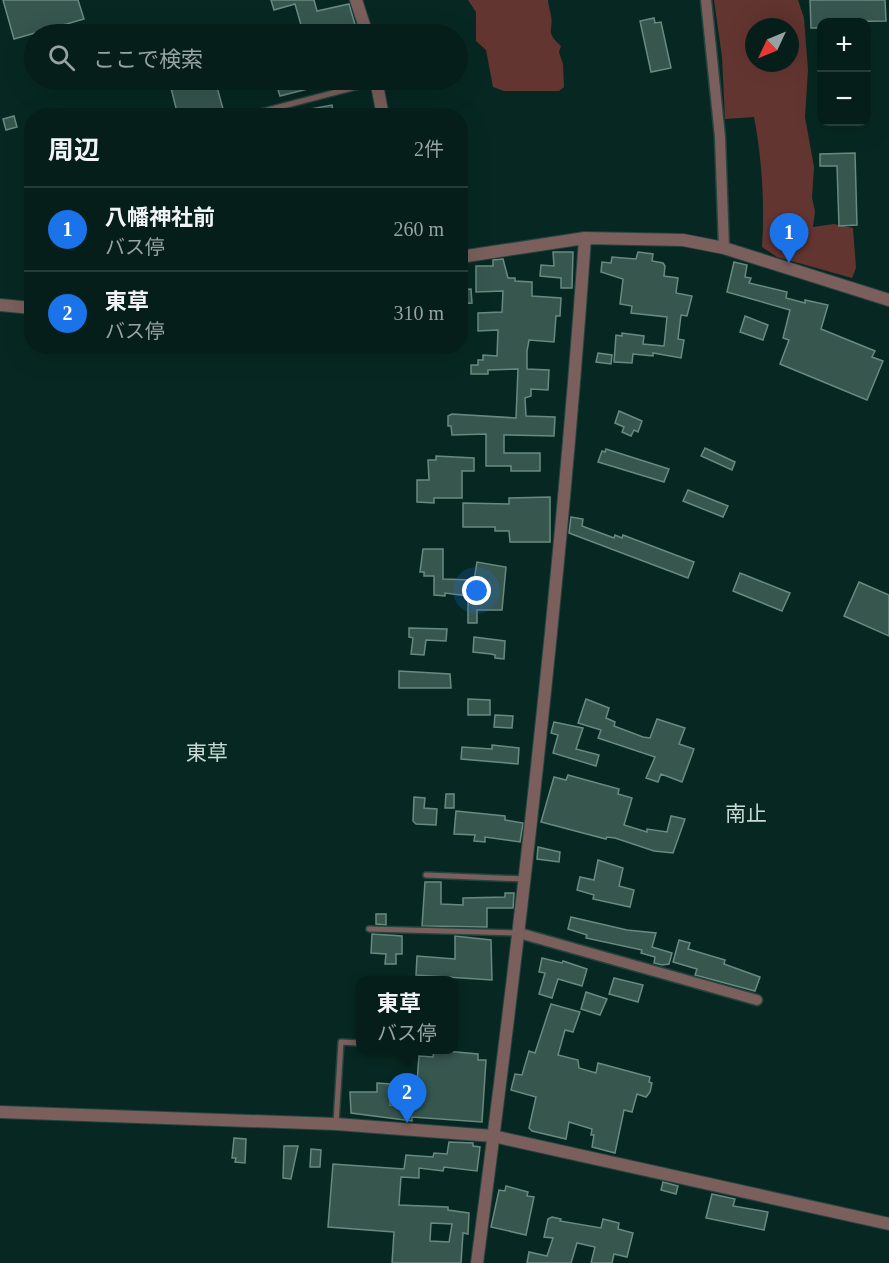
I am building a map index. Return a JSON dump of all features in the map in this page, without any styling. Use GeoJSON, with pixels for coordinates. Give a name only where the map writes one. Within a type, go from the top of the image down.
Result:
{"type":"FeatureCollection","features":[{"type":"Feature","properties":{"kind":"street"},"geometry":{"type":"LineString","coordinates":[[356,0],[363,24]]}},
{"type":"Feature","properties":{"kind":"street"},"geometry":{"type":"LineString","coordinates":[[706,0],[720,137],[724,248]]}},
{"type":"Feature","properties":{"kind":"street"},"geometry":{"type":"LineString","coordinates":[[378,90],[381,108]]}},
{"type":"Feature","properties":{"kind":"street"},"geometry":{"type":"LineString","coordinates":[[477,1263],[519,933],[555,606],[585,238]]}},
{"type":"Feature","properties":{"kind":"street"},"geometry":{"type":"LineString","coordinates":[[468,256],[585,238],[683,240],[724,248],[889,300]]}},
{"type":"Feature","properties":{"kind":"street"},"geometry":{"type":"LineString","coordinates":[[0,305],[24,307]]}},
{"type":"Feature","properties":{"kind":"street"},"geometry":{"type":"LineString","coordinates":[[519,933],[757,1000]]}},
{"type":"Feature","properties":{"kind":"street"},"geometry":{"type":"LineString","coordinates":[[0,1112],[336,1124],[493,1136],[889,1224]]}},
{"type":"Feature","properties":{"kind":"lane"},"geometry":{"type":"LineString","coordinates":[[275,108],[342,90]]}},
{"type":"Feature","properties":{"kind":"lane"},"geometry":{"type":"LineString","coordinates":[[426,875],[525,879]]}},
{"type":"Feature","properties":{"kind":"lane"},"geometry":{"type":"LineString","coordinates":[[369,929],[519,933]]}},
{"type":"Feature","properties":{"kind":"lane"},"geometry":{"type":"LineString","coordinates":[[336,1124],[341,1042],[356,1044]]}},
{"type":"Feature","properties":{"kind":"shaded area"},"geometry":{"type":"Polygon","coordinates":[[[468,0],[548,0],[552,21],[551,34],[561,46],[559,52],[563,64],[564,87],[559,91],[504,91],[493,87],[486,50],[476,41],[476,12],[468,0]]]}},
{"type":"Feature","properties":{"kind":"shaded area"},"geometry":{"type":"Polygon","coordinates":[[[714,0],[798,0],[804,18],[808,70],[805,117],[814,167],[813,227],[834,224],[853,228],[856,268],[852,278],[777,257],[762,247],[762,182],[754,117],[725,119],[722,57],[714,0]]]}},
{"type":"Feature","properties":{"kind":"building"},"geometry":{"type":"Polygon","coordinates":[[[3,0],[78,0],[84,19],[66,24],[24,24],[24,36],[14,39],[3,0]]]}},
{"type":"Feature","properties":{"kind":"building"},"geometry":{"type":"Polygon","coordinates":[[[271,0],[314,0],[317,11],[349,4],[355,24],[301,24],[295,4],[274,10],[271,0]]]}},
{"type":"Feature","properties":{"kind":"building"},"geometry":{"type":"Polygon","coordinates":[[[810,0],[885,0],[886,21],[871,21],[871,18],[817,18],[817,28],[811,28],[810,0]]]}},
{"type":"Feature","properties":{"kind":"building"},"geometry":{"type":"Polygon","coordinates":[[[654,18],[655,23],[661,22],[671,68],[651,72],[640,21],[654,18]]]}},
{"type":"Feature","properties":{"kind":"building"},"geometry":{"type":"Polygon","coordinates":[[[172,90],[218,90],[223,108],[176,108],[172,90]]]}},
{"type":"Feature","properties":{"kind":"building"},"geometry":{"type":"Polygon","coordinates":[[[278,90],[304,90],[280,96],[278,90]]]}},
{"type":"Feature","properties":{"kind":"building"},"geometry":{"type":"Polygon","coordinates":[[[332,105],[333,108],[316,108],[332,105]]]}},
{"type":"Feature","properties":{"kind":"building"},"geometry":{"type":"Polygon","coordinates":[[[14,116],[17,127],[6,130],[3,119],[14,116]]]}},
{"type":"Feature","properties":{"kind":"building"},"geometry":{"type":"Polygon","coordinates":[[[855,153],[857,225],[839,226],[837,166],[820,166],[820,154],[855,153]]]}},
{"type":"Feature","properties":{"kind":"building"},"geometry":{"type":"Polygon","coordinates":[[[553,252],[573,252],[572,288],[561,288],[561,278],[540,276],[541,265],[554,266],[553,252]]]}},
{"type":"Feature","properties":{"kind":"building"},"geometry":{"type":"Polygon","coordinates":[[[638,252],[653,254],[652,261],[663,263],[665,266],[664,276],[678,278],[676,293],[692,296],[687,316],[681,315],[678,339],[684,340],[681,358],[653,353],[653,356],[633,354],[632,363],[614,362],[616,335],[622,336],[622,333],[644,336],[643,344],[664,346],[667,317],[631,313],[632,306],[620,304],[623,279],[601,272],[602,262],[611,263],[612,257],[636,259],[638,252]]]}},
{"type":"Feature","properties":{"kind":"building"},"geometry":{"type":"Polygon","coordinates":[[[503,259],[508,278],[515,278],[515,281],[532,282],[532,296],[561,298],[560,316],[556,316],[554,342],[529,340],[527,351],[527,369],[549,370],[548,390],[531,389],[531,396],[525,398],[526,416],[555,417],[554,436],[504,435],[504,453],[540,453],[540,471],[511,471],[511,466],[486,466],[486,434],[452,435],[451,426],[448,426],[448,416],[452,414],[516,418],[518,369],[488,370],[488,374],[471,374],[471,365],[478,365],[478,360],[483,360],[483,355],[497,356],[498,330],[478,331],[478,313],[502,312],[503,291],[476,292],[476,266],[493,266],[493,260],[503,259]]]}},
{"type":"Feature","properties":{"kind":"building"},"geometry":{"type":"Polygon","coordinates":[[[734,262],[747,265],[745,277],[751,278],[749,283],[787,292],[786,298],[805,303],[805,300],[828,305],[821,329],[875,351],[872,357],[883,361],[867,400],[780,364],[789,340],[783,338],[790,310],[727,292],[734,262]]]}},
{"type":"Feature","properties":{"kind":"building"},"geometry":{"type":"Polygon","coordinates":[[[468,289],[471,289],[472,303],[468,303],[468,289]]]}},
{"type":"Feature","properties":{"kind":"building"},"geometry":{"type":"Polygon","coordinates":[[[745,316],[768,325],[763,340],[740,332],[745,316]]]}},
{"type":"Feature","properties":{"kind":"building"},"geometry":{"type":"Polygon","coordinates":[[[598,353],[612,355],[611,364],[596,362],[598,353]]]}},
{"type":"Feature","properties":{"kind":"building"},"geometry":{"type":"Polygon","coordinates":[[[619,411],[642,421],[638,432],[634,430],[631,436],[622,432],[624,427],[615,423],[619,411]]]}},
{"type":"Feature","properties":{"kind":"building"},"geometry":{"type":"Polygon","coordinates":[[[705,448],[735,462],[732,470],[701,456],[705,448]]]}},
{"type":"Feature","properties":{"kind":"building"},"geometry":{"type":"Polygon","coordinates":[[[606,449],[669,469],[664,482],[598,462],[602,451],[605,452],[606,449]]]}},
{"type":"Feature","properties":{"kind":"building"},"geometry":{"type":"Polygon","coordinates":[[[436,456],[474,458],[474,471],[462,471],[462,498],[434,498],[434,503],[417,502],[417,480],[429,480],[428,460],[436,460],[436,456]]]}},
{"type":"Feature","properties":{"kind":"building"},"geometry":{"type":"Polygon","coordinates":[[[688,490],[728,506],[723,517],[683,501],[688,490]]]}},
{"type":"Feature","properties":{"kind":"building"},"geometry":{"type":"Polygon","coordinates":[[[550,497],[550,542],[510,542],[509,531],[495,531],[495,527],[463,527],[463,503],[509,504],[509,498],[550,497]]]}},
{"type":"Feature","properties":{"kind":"building"},"geometry":{"type":"Polygon","coordinates":[[[571,517],[583,519],[582,526],[614,538],[615,535],[622,538],[623,535],[694,562],[688,578],[569,533],[571,517]]]}},
{"type":"Feature","properties":{"kind":"building"},"geometry":{"type":"Polygon","coordinates":[[[423,549],[443,549],[443,579],[474,580],[477,562],[506,567],[502,610],[477,610],[477,623],[468,623],[468,596],[445,593],[445,596],[434,595],[434,576],[424,576],[424,572],[420,572],[423,549]]]}},
{"type":"Feature","properties":{"kind":"building"},"geometry":{"type":"Polygon","coordinates":[[[740,573],[790,593],[782,611],[733,591],[740,573]]]}},
{"type":"Feature","properties":{"kind":"building"},"geometry":{"type":"Polygon","coordinates":[[[859,582],[889,595],[889,636],[844,616],[859,582]]]}},
{"type":"Feature","properties":{"kind":"building"},"geometry":{"type":"Polygon","coordinates":[[[409,628],[447,629],[446,641],[426,640],[424,655],[411,654],[413,638],[409,637],[409,628]]]}},
{"type":"Feature","properties":{"kind":"building"},"geometry":{"type":"Polygon","coordinates":[[[474,637],[505,641],[504,659],[495,658],[495,655],[491,654],[473,652],[474,637]]]}},
{"type":"Feature","properties":{"kind":"building"},"geometry":{"type":"Polygon","coordinates":[[[399,671],[450,674],[451,688],[399,688],[399,671]]]}},
{"type":"Feature","properties":{"kind":"building"},"geometry":{"type":"Polygon","coordinates":[[[468,699],[490,700],[490,715],[468,715],[468,699]]]}},
{"type":"Feature","properties":{"kind":"building"},"geometry":{"type":"Polygon","coordinates":[[[586,699],[609,708],[606,718],[615,722],[614,726],[643,737],[650,738],[657,719],[685,728],[679,744],[694,749],[682,782],[661,774],[658,782],[646,778],[655,757],[598,738],[601,730],[578,723],[586,699]]]}},
{"type":"Feature","properties":{"kind":"building"},"geometry":{"type":"Polygon","coordinates":[[[495,715],[513,716],[512,728],[494,727],[495,715]]]}},
{"type":"Feature","properties":{"kind":"building"},"geometry":{"type":"Polygon","coordinates":[[[554,722],[583,728],[576,749],[599,755],[596,766],[553,753],[558,735],[551,733],[554,722]]]}},
{"type":"Feature","properties":{"kind":"building"},"geometry":{"type":"Polygon","coordinates":[[[492,745],[519,748],[518,764],[461,759],[462,747],[492,749],[492,745]]]}},
{"type":"Feature","properties":{"kind":"building"},"geometry":{"type":"Polygon","coordinates":[[[568,775],[619,789],[618,794],[632,798],[624,825],[647,832],[647,829],[667,832],[671,816],[685,819],[673,853],[654,851],[615,838],[607,837],[606,839],[541,822],[554,777],[566,780],[568,775]]]}},
{"type":"Feature","properties":{"kind":"building"},"geometry":{"type":"Polygon","coordinates":[[[446,794],[454,794],[454,808],[445,808],[446,794]]]}},
{"type":"Feature","properties":{"kind":"building"},"geometry":{"type":"Polygon","coordinates":[[[414,797],[425,798],[424,808],[437,809],[436,825],[416,824],[413,821],[414,797]]]}},
{"type":"Feature","properties":{"kind":"building"},"geometry":{"type":"Polygon","coordinates":[[[456,811],[505,816],[505,820],[523,823],[520,842],[485,837],[485,842],[474,841],[475,835],[454,834],[456,811]]]}},
{"type":"Feature","properties":{"kind":"building"},"geometry":{"type":"Polygon","coordinates":[[[538,847],[560,852],[559,862],[537,859],[538,847]]]}},
{"type":"Feature","properties":{"kind":"building"},"geometry":{"type":"Polygon","coordinates":[[[598,860],[623,868],[619,886],[634,890],[630,907],[593,899],[594,895],[577,890],[580,877],[594,880],[598,860]]]}},
{"type":"Feature","properties":{"kind":"building"},"geometry":{"type":"Polygon","coordinates":[[[425,882],[441,882],[441,904],[463,905],[463,898],[505,897],[505,893],[514,893],[513,908],[487,908],[487,927],[422,926],[425,882]]]}},
{"type":"Feature","properties":{"kind":"building"},"geometry":{"type":"Polygon","coordinates":[[[376,914],[386,914],[386,925],[376,924],[376,914]]]}},
{"type":"Feature","properties":{"kind":"building"},"geometry":{"type":"Polygon","coordinates":[[[571,917],[627,930],[656,933],[652,947],[672,953],[669,964],[654,963],[655,957],[641,953],[642,950],[586,938],[587,935],[568,929],[571,917]]]}},
{"type":"Feature","properties":{"kind":"building"},"geometry":{"type":"Polygon","coordinates":[[[372,934],[402,936],[402,954],[396,954],[396,964],[385,964],[386,954],[371,953],[372,934]]]}},
{"type":"Feature","properties":{"kind":"building"},"geometry":{"type":"Polygon","coordinates":[[[455,936],[491,940],[492,980],[416,975],[417,956],[455,959],[455,936]]]}},
{"type":"Feature","properties":{"kind":"building"},"geometry":{"type":"Polygon","coordinates":[[[679,940],[690,943],[688,949],[725,960],[724,964],[760,977],[755,991],[695,975],[697,969],[673,962],[679,940]]]}},
{"type":"Feature","properties":{"kind":"building"},"geometry":{"type":"Polygon","coordinates":[[[542,958],[562,963],[563,961],[587,969],[582,986],[558,979],[552,998],[539,994],[545,973],[539,972],[542,958]]]}},
{"type":"Feature","properties":{"kind":"building"},"geometry":{"type":"Polygon","coordinates":[[[614,978],[643,985],[638,1002],[609,994],[614,978]]]}},
{"type":"Feature","properties":{"kind":"building"},"geometry":{"type":"Polygon","coordinates":[[[586,992],[607,999],[600,1015],[581,1009],[586,992]]]}},
{"type":"Feature","properties":{"kind":"building"},"geometry":{"type":"Polygon","coordinates":[[[551,1004],[580,1012],[573,1032],[565,1030],[558,1055],[578,1060],[579,1068],[596,1073],[598,1063],[650,1077],[649,1082],[652,1083],[650,1092],[646,1097],[637,1094],[632,1112],[624,1110],[615,1153],[592,1147],[594,1135],[591,1135],[592,1129],[569,1122],[566,1139],[532,1131],[529,1128],[536,1097],[511,1090],[515,1074],[522,1075],[529,1051],[535,1053],[551,1004]]]}},
{"type":"Feature","properties":{"kind":"building"},"geometry":{"type":"Polygon","coordinates":[[[458,1052],[478,1054],[478,1060],[486,1060],[482,1122],[412,1117],[412,1121],[351,1113],[350,1092],[377,1092],[377,1083],[391,1084],[390,1105],[415,1108],[419,1056],[433,1057],[433,1054],[458,1054],[458,1052]]]}},
{"type":"Feature","properties":{"kind":"building"},"geometry":{"type":"Polygon","coordinates":[[[234,1138],[246,1139],[245,1163],[235,1162],[236,1158],[232,1158],[234,1138]]]}},
{"type":"Feature","properties":{"kind":"building"},"geometry":{"type":"Polygon","coordinates":[[[449,1142],[473,1143],[473,1146],[480,1147],[477,1171],[444,1167],[443,1171],[419,1168],[419,1178],[401,1177],[399,1205],[448,1207],[448,1210],[469,1213],[468,1234],[463,1233],[461,1263],[392,1263],[394,1232],[328,1227],[333,1164],[404,1169],[406,1155],[433,1157],[434,1153],[447,1154],[449,1142]],[[431,1223],[430,1241],[449,1242],[452,1224],[431,1223]]]}},
{"type":"Feature","properties":{"kind":"building"},"geometry":{"type":"Polygon","coordinates":[[[284,1146],[298,1146],[291,1179],[283,1178],[284,1146]]]}},
{"type":"Feature","properties":{"kind":"building"},"geometry":{"type":"Polygon","coordinates":[[[311,1149],[321,1150],[320,1167],[310,1167],[311,1149]]]}},
{"type":"Feature","properties":{"kind":"building"},"geometry":{"type":"Polygon","coordinates":[[[663,1182],[678,1186],[676,1194],[661,1190],[663,1182]]]}},
{"type":"Feature","properties":{"kind":"building"},"geometry":{"type":"Polygon","coordinates":[[[506,1186],[528,1192],[527,1196],[534,1197],[526,1235],[491,1227],[499,1190],[505,1191],[506,1186]]]}},
{"type":"Feature","properties":{"kind":"building"},"geometry":{"type":"Polygon","coordinates":[[[712,1194],[735,1199],[733,1206],[768,1212],[764,1230],[706,1218],[712,1194]]]}},
{"type":"Feature","properties":{"kind":"building"},"geometry":{"type":"Polygon","coordinates":[[[552,1217],[561,1219],[560,1221],[601,1228],[603,1219],[619,1223],[618,1229],[633,1233],[627,1257],[614,1254],[612,1263],[591,1263],[595,1247],[577,1243],[571,1263],[527,1263],[529,1252],[547,1256],[553,1238],[544,1237],[548,1219],[552,1217]]]}},
{"type":"Feature","properties":{"kind":"place","name":"八幡神社前"},"geometry":{"type":"Point","coordinates":[789,263]}},
{"type":"Feature","properties":{"kind":"place","name":"東草"},"geometry":{"type":"Point","coordinates":[407,1123]}},
{"type":"Feature","properties":{"kind":"district","name":"東草"},"geometry":{"type":"Point","coordinates":[207,753]}},
{"type":"Feature","properties":{"kind":"district","name":"南止"},"geometry":{"type":"Point","coordinates":[746,814]}}]}
